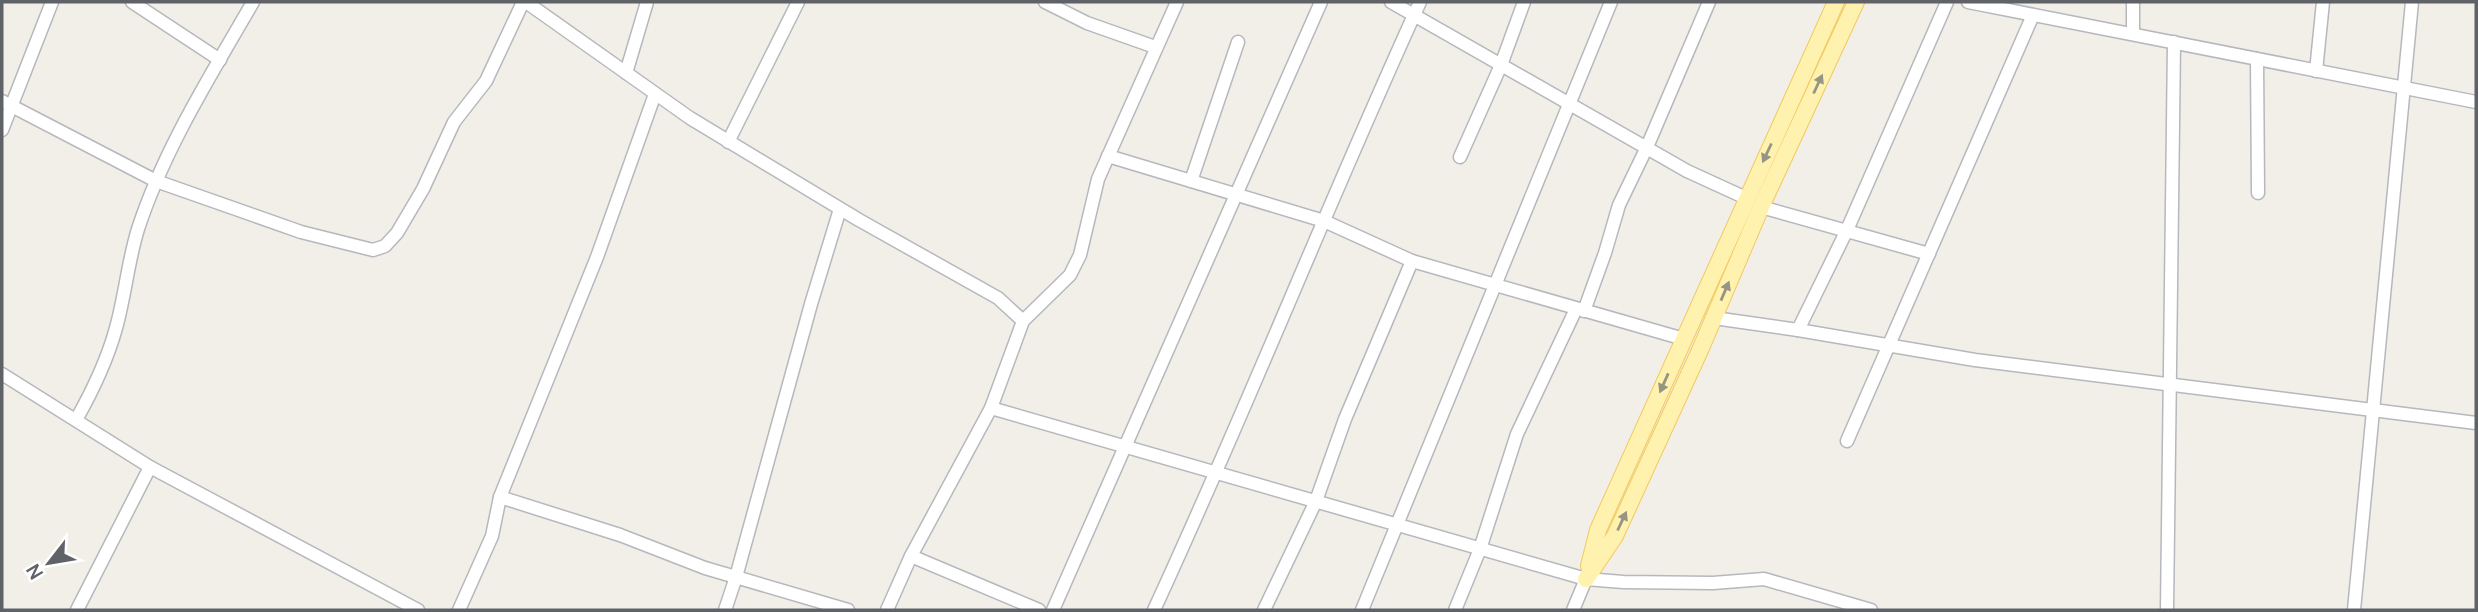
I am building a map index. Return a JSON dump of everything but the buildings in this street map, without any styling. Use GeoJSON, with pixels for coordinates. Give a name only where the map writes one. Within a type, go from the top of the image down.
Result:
{"type":"FeatureCollection","features":[{"type":"Feature","properties":{"kind":"main road"},"geometry":{"type":"LineString","coordinates":[[1586,579],[1598,530],[1836,2]]}},
{"type":"Feature","properties":{"kind":"main road"},"geometry":{"type":"LineString","coordinates":[[1586,579],[1615,536],[1761,207],[1856,2]]}},
{"type":"Feature","properties":{"kind":"street"},"geometry":{"type":"LineString","coordinates":[[2,131],[7,104],[52,2]]}},
{"type":"Feature","properties":{"kind":"street"},"geometry":{"type":"LineString","coordinates":[[132,2],[220,60]]}},
{"type":"Feature","properties":{"kind":"street"},"geometry":{"type":"LineString","coordinates":[[76,420],[100,377],[116,328],[137,231],[156,181],[253,2]]}},
{"type":"Feature","properties":{"kind":"street"},"geometry":{"type":"LineString","coordinates":[[7,104],[156,181],[302,232],[373,250],[385,246],[397,233],[423,189],[454,122],[486,81],[525,2],[728,142],[998,298],[1023,321]]}},
{"type":"Feature","properties":{"kind":"street"},"geometry":{"type":"LineString","coordinates":[[626,73],[646,2]]}},
{"type":"Feature","properties":{"kind":"street"},"geometry":{"type":"LineString","coordinates":[[728,142],[798,2]]}},
{"type":"Feature","properties":{"kind":"street"},"geometry":{"type":"LineString","coordinates":[[1045,2],[1087,23],[1155,47]]}},
{"type":"Feature","properties":{"kind":"street"},"geometry":{"type":"LineString","coordinates":[[887,610],[911,556],[991,408],[1023,321],[1070,275],[1080,255],[1098,179],[1177,2]]}},
{"type":"Feature","properties":{"kind":"street"},"geometry":{"type":"LineString","coordinates":[[1053,610],[1321,2]]}},
{"type":"Feature","properties":{"kind":"street"},"geometry":{"type":"LineString","coordinates":[[1391,2],[1687,170],[1746,198]]}},
{"type":"Feature","properties":{"kind":"street"},"geometry":{"type":"LineString","coordinates":[[1154,610],[1218,473],[1420,2]]}},
{"type":"Feature","properties":{"kind":"street"},"geometry":{"type":"LineString","coordinates":[[1461,157],[1501,65],[1524,2]]}},
{"type":"Feature","properties":{"kind":"street"},"geometry":{"type":"LineString","coordinates":[[1362,610],[1611,2]]}},
{"type":"Feature","properties":{"kind":"street"},"geometry":{"type":"LineString","coordinates":[[1455,610],[1480,549],[1517,434],[1580,310],[1605,253],[1619,205],[1709,2]]}},
{"type":"Feature","properties":{"kind":"street"},"geometry":{"type":"LineString","coordinates":[[1798,330],[1847,230],[1947,2]]}},
{"type":"Feature","properties":{"kind":"street"},"geometry":{"type":"LineString","coordinates":[[1968,2],[2476,102]]}},
{"type":"Feature","properties":{"kind":"street"},"geometry":{"type":"LineString","coordinates":[[2133,2],[2133,34]]}},
{"type":"Feature","properties":{"kind":"street"},"geometry":{"type":"LineString","coordinates":[[2316,71],[2323,2]]}},
{"type":"Feature","properties":{"kind":"street"},"geometry":{"type":"LineString","coordinates":[[2354,610],[2412,2]]}},
{"type":"Feature","properties":{"kind":"street"},"geometry":{"type":"LineString","coordinates":[[1847,441],[2033,15]]}},
{"type":"Feature","properties":{"kind":"street"},"geometry":{"type":"LineString","coordinates":[[1191,181],[1238,42]]}},
{"type":"Feature","properties":{"kind":"street"},"geometry":{"type":"LineString","coordinates":[[2167,610],[2174,43]]}},
{"type":"Feature","properties":{"kind":"street"},"geometry":{"type":"LineString","coordinates":[[2257,59],[2258,193]]}},
{"type":"Feature","properties":{"kind":"street"},"geometry":{"type":"LineString","coordinates":[[459,610],[492,536],[500,497],[597,257],[655,94]]}},
{"type":"Feature","properties":{"kind":"street"},"geometry":{"type":"LineString","coordinates":[[1108,156],[1324,221],[1412,261],[1684,340]]}},
{"type":"Feature","properties":{"kind":"street"},"geometry":{"type":"LineString","coordinates":[[1761,207],[1930,254]]}},
{"type":"Feature","properties":{"kind":"street"},"geometry":{"type":"LineString","coordinates":[[725,610],[811,304],[841,209]]}},
{"type":"Feature","properties":{"kind":"street"},"geometry":{"type":"LineString","coordinates":[[1264,610],[1316,501],[1345,419],[1412,261]]}},
{"type":"Feature","properties":{"kind":"street"},"geometry":{"type":"LineString","coordinates":[[1714,318],[1975,360],[2476,423]]}},
{"type":"Feature","properties":{"kind":"street"},"geometry":{"type":"LineString","coordinates":[[2,374],[150,467],[418,610]]}},
{"type":"Feature","properties":{"kind":"street"},"geometry":{"type":"LineString","coordinates":[[991,408],[1586,579],[1713,583],[1764,579],[1871,610]]}},
{"type":"Feature","properties":{"kind":"street"},"geometry":{"type":"LineString","coordinates":[[77,610],[150,467]]}},
{"type":"Feature","properties":{"kind":"street"},"geometry":{"type":"LineString","coordinates":[[500,497],[620,535],[705,568],[848,610]]}},
{"type":"Feature","properties":{"kind":"street"},"geometry":{"type":"LineString","coordinates":[[911,556],[1039,610]]}},
{"type":"Feature","properties":{"kind":"street"},"geometry":{"type":"LineString","coordinates":[[1573,610],[1586,579]]}}]}
